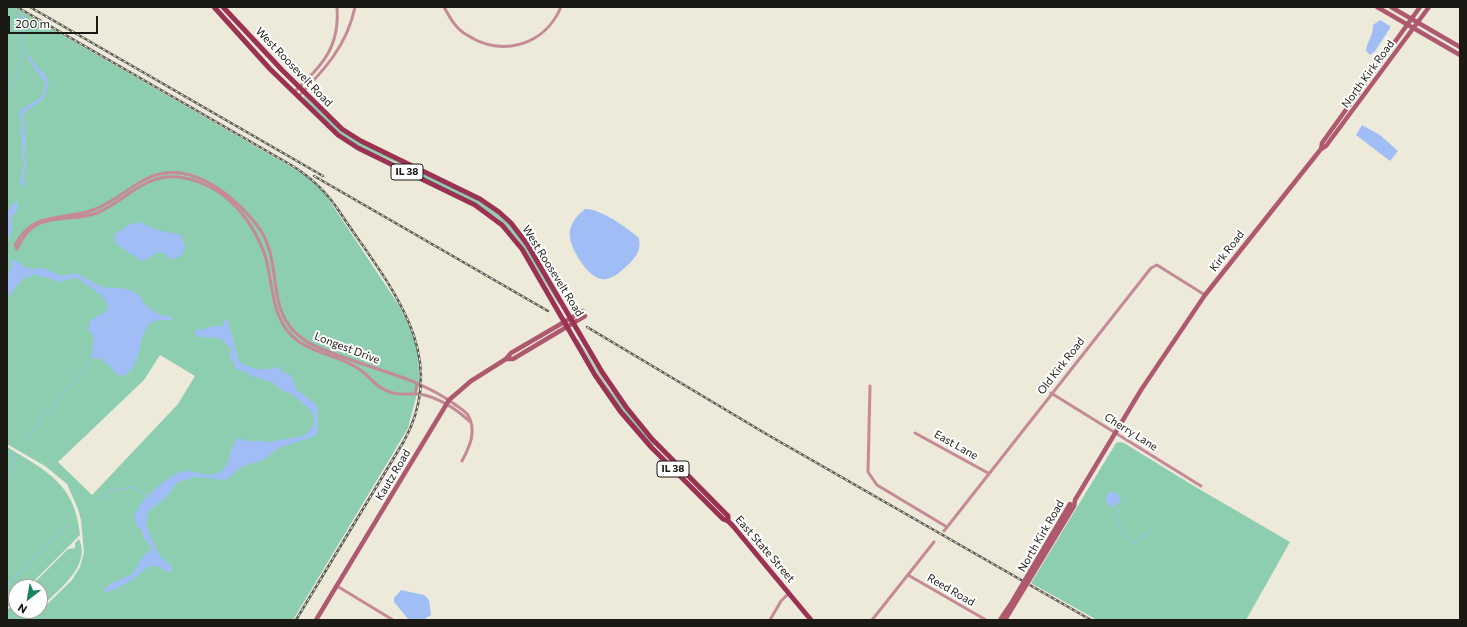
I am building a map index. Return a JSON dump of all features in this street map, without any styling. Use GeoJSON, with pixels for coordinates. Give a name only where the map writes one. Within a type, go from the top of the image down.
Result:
{"type":"FeatureCollection","features":[{"type":"Feature","properties":{"kind":"main road","name":"West Roosevelt Road"},"geometry":{"type":"LineString","coordinates":[[214,7],[298,98],[329,128],[351,144],[475,205],[497,220],[522,249],[566,325]]}},
{"type":"Feature","properties":{"kind":"main road","name":"West Roosevelt Road"},"geometry":{"type":"LineString","coordinates":[[223,7],[334,123],[353,137],[480,199],[498,212],[524,238],[604,376],[636,420],[659,446],[728,516],[728,520]]}},
{"type":"Feature","properties":{"kind":"main road","name":"East State Street"},"geometry":{"type":"LineString","coordinates":[[566,325],[601,385],[627,420],[656,452],[723,519],[728,520],[811,620]]}},
{"type":"Feature","properties":{"kind":"street"},"geometry":{"type":"LineString","coordinates":[[293,92],[320,65],[332,47],[338,27],[337,7]]}},
{"type":"Feature","properties":{"kind":"street"},"geometry":{"type":"LineString","coordinates":[[298,98],[331,62],[349,29],[355,7]]}},
{"type":"Feature","properties":{"kind":"street"},"geometry":{"type":"LineString","coordinates":[[444,7],[452,21],[466,35],[491,46],[509,46],[524,43],[542,34],[555,19],[561,7]]}},
{"type":"Feature","properties":{"kind":"street"},"geometry":{"type":"LineString","coordinates":[[1377,7],[1460,55]]}},
{"type":"Feature","properties":{"kind":"street"},"geometry":{"type":"LineString","coordinates":[[1391,7],[1460,47]]}},
{"type":"Feature","properties":{"kind":"street"},"geometry":{"type":"LineString","coordinates":[[1407,24],[1420,7]]}},
{"type":"Feature","properties":{"kind":"street","name":"North Kirk Road"},"geometry":{"type":"LineString","coordinates":[[1321,148],[1326,146],[1428,7]]}},
{"type":"Feature","properties":{"kind":"street","name":"Kirk Road"},"geometry":{"type":"LineString","coordinates":[[1075,500],[1115,433],[1205,295],[1321,148],[1326,137],[1407,24]]}},
{"type":"Feature","properties":{"kind":"street","name":"Longest Drive"},"geometry":{"type":"LineString","coordinates":[[183,174],[206,181],[236,201],[265,236],[273,259],[278,305],[283,317],[293,331],[312,345],[367,367],[397,374],[438,392],[447,402],[415,394],[399,395],[389,392],[375,384],[357,368],[310,348],[293,337],[285,328],[276,312],[266,258],[247,220],[229,200],[219,192],[199,182],[174,177],[153,180],[97,213],[76,218],[50,221],[37,225],[26,235],[17,249],[15,245],[25,231],[37,221],[49,217],[76,215],[93,210],[116,199],[147,178],[156,175],[183,174]]}},
{"type":"Feature","properties":{"kind":"street","name":"Old Kirk Road"},"geometry":{"type":"LineString","coordinates":[[944,531],[1051,393],[1154,265],[1157,265],[1205,295]]}},
{"type":"Feature","properties":{"kind":"street","name":"Kautz Road"},"geometry":{"type":"LineString","coordinates":[[316,620],[447,402],[472,381],[506,359],[513,359],[572,321],[583,311]]}},
{"type":"Feature","properties":{"kind":"street","name":"Kautz Road"},"geometry":{"type":"LineString","coordinates":[[572,321],[586,316]]}},
{"type":"Feature","properties":{"kind":"street"},"geometry":{"type":"LineString","coordinates":[[415,394],[417,384]]}},
{"type":"Feature","properties":{"kind":"street"},"geometry":{"type":"LineString","coordinates":[[870,386],[868,472],[877,485],[947,527]]}},
{"type":"Feature","properties":{"kind":"street","name":"Cherry Lane"},"geometry":{"type":"LineString","coordinates":[[1051,393],[1201,486]]}},
{"type":"Feature","properties":{"kind":"street"},"geometry":{"type":"LineString","coordinates":[[447,402],[463,410],[471,423],[472,439],[462,461]]}},
{"type":"Feature","properties":{"kind":"street","name":"East Lane"},"geometry":{"type":"LineString","coordinates":[[915,433],[988,473]]}},
{"type":"Feature","properties":{"kind":"street","name":"North Kirk Road"},"geometry":{"type":"LineString","coordinates":[[1000,620],[1075,500]]}},
{"type":"Feature","properties":{"kind":"street","name":"North Kirk Road"},"geometry":{"type":"LineString","coordinates":[[1005,620],[1072,505]]}},
{"type":"Feature","properties":{"kind":"street"},"geometry":{"type":"LineString","coordinates":[[872,620],[934,542]]}},
{"type":"Feature","properties":{"kind":"street","name":"Reed Road"},"geometry":{"type":"LineString","coordinates":[[908,575],[986,620]]}},
{"type":"Feature","properties":{"kind":"street"},"geometry":{"type":"LineString","coordinates":[[337,586],[393,620]]}},
{"type":"Feature","properties":{"kind":"street"},"geometry":{"type":"LineString","coordinates":[[770,620],[781,601],[789,593]]}},
{"type":"Feature","properties":{"kind":"green space"},"geometry":{"type":"Polygon","coordinates":[[[7,7],[14,7],[305,175],[325,194],[400,307],[417,348],[420,382],[408,428],[293,620],[31,620],[48,619],[48,603],[72,580],[80,567],[84,552],[81,520],[67,484],[45,466],[7,444],[7,7]],[[160,355],[144,380],[58,462],[92,495],[178,404],[195,376],[160,355]]]}},
{"type":"Feature","properties":{"kind":"green space"},"geometry":{"type":"Polygon","coordinates":[[[303,95],[342,131],[405,165],[404,166],[356,145],[337,132],[305,100],[303,95]]]}},
{"type":"Feature","properties":{"kind":"green space"},"geometry":{"type":"Polygon","coordinates":[[[418,171],[479,201],[489,207],[508,223],[533,256],[560,304],[559,305],[519,241],[499,219],[477,204],[416,174],[418,171]]]}},
{"type":"Feature","properties":{"kind":"green space"},"geometry":{"type":"Polygon","coordinates":[[[578,339],[608,387],[654,444],[653,446],[617,404],[577,340],[578,339]]]}},
{"type":"Feature","properties":{"kind":"green space"},"geometry":{"type":"Polygon","coordinates":[[[1116,443],[1124,443],[1290,542],[1246,620],[1097,620],[1031,583],[1116,443]]]}},
{"type":"Feature","properties":{"kind":"green space"},"geometry":{"type":"Polygon","coordinates":[[[7,447],[35,464],[57,481],[72,503],[77,518],[80,535],[36,579],[8,579],[7,608],[7,447]]]}},
{"type":"Feature","properties":{"kind":"green space"},"geometry":{"type":"Polygon","coordinates":[[[79,539],[82,549],[81,559],[77,568],[63,586],[48,600],[48,579],[38,579],[68,549],[75,548],[75,543],[79,539]]]}},
{"type":"Feature","properties":{"kind":"green space"},"geometry":{"type":"Polygon","coordinates":[[[8,609],[8,619],[28,619],[7,620],[8,609]]]}},
{"type":"Feature","properties":{"kind":"water"},"geometry":{"type":"Polygon","coordinates":[[[20,13],[23,16],[24,36],[20,13]]]}},
{"type":"Feature","properties":{"kind":"water"},"geometry":{"type":"Polygon","coordinates":[[[1380,20],[1390,26],[1390,28],[1375,51],[1370,55],[1366,51],[1373,25],[1380,20]]]}},
{"type":"Feature","properties":{"kind":"water"},"geometry":{"type":"Polygon","coordinates":[[[26,48],[32,61],[46,76],[48,86],[40,101],[28,109],[23,115],[26,144],[24,154],[26,163],[24,175],[25,183],[22,187],[20,183],[24,162],[21,153],[23,144],[21,137],[22,124],[19,114],[26,106],[42,96],[45,83],[28,59],[26,48]]]}},
{"type":"Feature","properties":{"kind":"water"},"geometry":{"type":"Polygon","coordinates":[[[1362,125],[1380,135],[1398,151],[1390,161],[1356,135],[1362,125]]]}},
{"type":"Feature","properties":{"kind":"water"},"geometry":{"type":"Polygon","coordinates":[[[16,201],[18,203],[16,212],[11,217],[12,231],[7,242],[7,212],[16,201]]]}},
{"type":"Feature","properties":{"kind":"water"},"geometry":{"type":"Polygon","coordinates":[[[585,209],[605,215],[621,224],[639,238],[639,249],[634,258],[629,264],[612,277],[600,279],[594,276],[588,271],[571,244],[571,225],[585,209]]]}},
{"type":"Feature","properties":{"kind":"water"},"geometry":{"type":"Polygon","coordinates":[[[140,222],[157,230],[181,235],[185,246],[182,254],[176,259],[170,259],[163,253],[158,252],[144,261],[141,261],[115,243],[115,234],[128,225],[140,222]]]}},
{"type":"Feature","properties":{"kind":"water"},"geometry":{"type":"Polygon","coordinates":[[[11,260],[17,261],[24,267],[33,269],[43,268],[62,276],[76,273],[102,287],[127,289],[138,294],[147,307],[161,315],[172,317],[172,320],[159,320],[150,323],[143,336],[135,364],[124,376],[116,374],[111,367],[101,359],[91,358],[94,336],[88,330],[90,321],[106,311],[108,307],[107,302],[98,293],[79,279],[72,278],[61,282],[34,274],[28,278],[23,278],[7,298],[7,277],[12,266],[11,260]]]}},
{"type":"Feature","properties":{"kind":"water"},"geometry":{"type":"Polygon","coordinates":[[[224,319],[228,321],[239,362],[249,367],[258,369],[277,367],[285,373],[291,375],[296,389],[315,404],[318,409],[317,435],[277,449],[264,460],[243,466],[225,480],[196,477],[177,483],[167,496],[148,512],[146,526],[159,555],[171,566],[172,572],[158,566],[152,566],[145,569],[135,578],[116,589],[105,593],[104,590],[107,587],[132,574],[145,554],[152,549],[144,539],[142,531],[136,524],[135,515],[145,499],[161,484],[178,473],[184,471],[210,475],[220,472],[224,469],[233,445],[239,438],[248,441],[268,442],[304,436],[314,425],[314,417],[311,411],[292,394],[281,390],[272,382],[251,376],[245,371],[237,370],[230,357],[231,348],[219,338],[199,337],[194,333],[197,329],[202,330],[213,326],[223,327],[224,319]]]}},
{"type":"Feature","properties":{"kind":"water"},"geometry":{"type":"Polygon","coordinates":[[[1110,492],[1116,492],[1120,496],[1120,502],[1116,506],[1110,506],[1106,502],[1106,496],[1110,492]]]}},
{"type":"Feature","properties":{"kind":"water"},"geometry":{"type":"Polygon","coordinates":[[[401,590],[424,595],[429,600],[431,615],[423,620],[409,620],[394,602],[394,598],[401,590]]]}},
{"type":"Feature","properties":{"kind":"waterway"},"geometry":{"type":"LineString","coordinates":[[7,92],[17,76],[22,61],[21,23]]}},
{"type":"Feature","properties":{"kind":"waterway"},"geometry":{"type":"LineString","coordinates":[[25,439],[93,358]]}},
{"type":"Feature","properties":{"kind":"waterway"},"geometry":{"type":"LineString","coordinates":[[7,481],[10,475],[15,453]]}},
{"type":"Feature","properties":{"kind":"waterway"},"geometry":{"type":"LineString","coordinates":[[99,499],[109,491],[133,487],[148,496]]}},
{"type":"Feature","properties":{"kind":"waterway"},"geometry":{"type":"LineString","coordinates":[[1115,506],[1119,509],[1117,515]]}},
{"type":"Feature","properties":{"kind":"waterway"},"geometry":{"type":"LineString","coordinates":[[1117,519],[1124,535],[1127,536],[1126,539]]}},
{"type":"Feature","properties":{"kind":"waterway"},"geometry":{"type":"LineString","coordinates":[[24,569],[69,525]]}},
{"type":"Feature","properties":{"kind":"waterway"},"geometry":{"type":"LineString","coordinates":[[1131,544],[1151,531]]}},
{"type":"Feature","properties":{"kind":"waterway"},"geometry":{"type":"LineString","coordinates":[[7,585],[20,572]]}},
{"type":"Feature","properties":{"kind":"railway"},"geometry":{"type":"LineString","coordinates":[[17,7],[305,174],[334,204],[376,264],[408,319],[417,348],[421,378],[417,408],[404,441],[296,620]]}},
{"type":"Feature","properties":{"kind":"railway"},"geometry":{"type":"LineString","coordinates":[[30,7],[323,176]]}},
{"type":"Feature","properties":{"kind":"railway"},"geometry":{"type":"LineString","coordinates":[[314,176],[548,311]]}},
{"type":"Feature","properties":{"kind":"railway"},"geometry":{"type":"LineString","coordinates":[[587,327],[768,435],[1091,620]]}}]}
